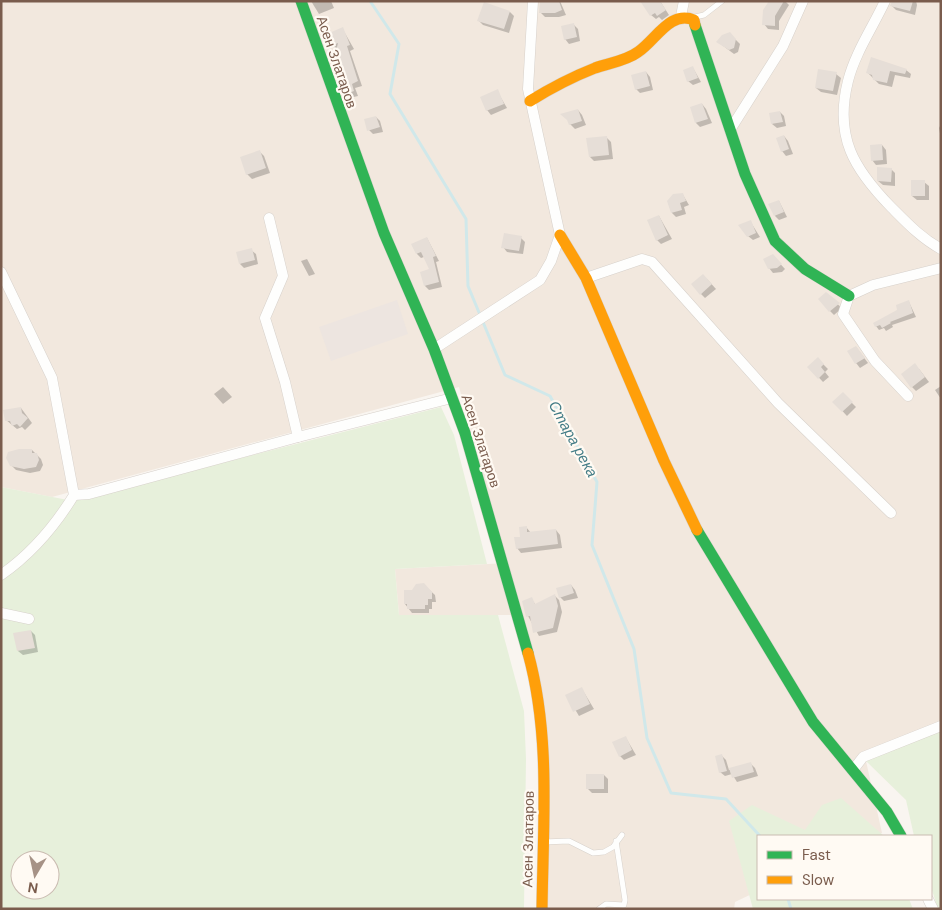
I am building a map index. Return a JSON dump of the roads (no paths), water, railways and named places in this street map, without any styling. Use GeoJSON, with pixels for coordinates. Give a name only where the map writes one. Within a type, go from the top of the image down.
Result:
{"type":"FeatureCollection","features":[{"type":"Feature","properties":{"kind":"street","name":"Асен Златаров"},"geometry":{"type":"LineString","coordinates":[[300,1],[384,233],[434,349],[465,433],[533,672],[541,713],[544,759],[542,909]]}},
{"type":"Feature","properties":{"kind":"street"},"geometry":{"type":"LineString","coordinates":[[684,1],[686,17]]}},
{"type":"Feature","properties":{"kind":"street"},"geometry":{"type":"LineString","coordinates":[[730,130],[783,46],[803,1]]}},
{"type":"Feature","properties":{"kind":"street"},"geometry":{"type":"LineString","coordinates":[[885,1],[853,65],[847,82],[844,128],[848,147],[860,173],[880,196],[915,232],[941,249]]}},
{"type":"Feature","properties":{"kind":"street"},"geometry":{"type":"LineString","coordinates":[[530,3],[528,89],[560,235],[586,278],[664,461],[704,546],[813,722],[887,812],[900,835]]}},
{"type":"Feature","properties":{"kind":"street"},"geometry":{"type":"LineString","coordinates":[[530,101],[565,81],[634,55],[650,44],[664,27],[686,17],[694,20],[746,174],[775,241],[806,269],[850,296]]}},
{"type":"Feature","properties":{"kind":"street"},"geometry":{"type":"LineString","coordinates":[[269,218],[283,276],[265,318],[285,382],[298,437]]}},
{"type":"Feature","properties":{"kind":"street"},"geometry":{"type":"LineString","coordinates":[[434,349],[540,280],[551,261],[560,235]]}},
{"type":"Feature","properties":{"kind":"street"},"geometry":{"type":"LineString","coordinates":[[586,278],[642,259],[652,262],[778,403],[891,513]]}},
{"type":"Feature","properties":{"kind":"street"},"geometry":{"type":"LineString","coordinates":[[908,396],[875,361],[843,314],[850,296],[873,285],[941,268]]}},
{"type":"Feature","properties":{"kind":"street"},"geometry":{"type":"LineString","coordinates":[[1,272],[52,378],[74,495],[59,520],[17,564],[1,575]]}},
{"type":"Feature","properties":{"kind":"street"},"geometry":{"type":"LineString","coordinates":[[74,495],[88,494],[298,437],[452,398]]}},
{"type":"Feature","properties":{"kind":"street"},"geometry":{"type":"LineString","coordinates":[[1,613],[29,619]]}},
{"type":"Feature","properties":{"kind":"street"},"geometry":{"type":"LineString","coordinates":[[853,770],[863,757],[941,726]]}},
{"type":"Feature","properties":{"kind":"lane"},"geometry":{"type":"LineString","coordinates":[[686,17],[704,15],[722,1]]}},
{"type":"Feature","properties":{"kind":"lane"},"geometry":{"type":"LineString","coordinates":[[543,842],[568,841],[593,853],[604,852],[613,847],[622,836]]}},
{"type":"Feature","properties":{"kind":"lane"},"geometry":{"type":"LineString","coordinates":[[598,909],[606,904],[624,905],[622,874],[616,841]]}},
{"type":"Feature","properties":{"kind":"waterway","name":"Стара река"},"geometry":{"type":"LineString","coordinates":[[370,1],[399,44],[390,94],[466,219],[468,286],[505,375],[550,396],[597,482],[592,545],[634,649],[647,738],[671,793],[726,799],[759,835]]}},
{"type":"Feature","properties":{"kind":"waterway","name":"Стара река"},"geometry":{"type":"LineString","coordinates":[[788,900],[791,909]]}}]}
